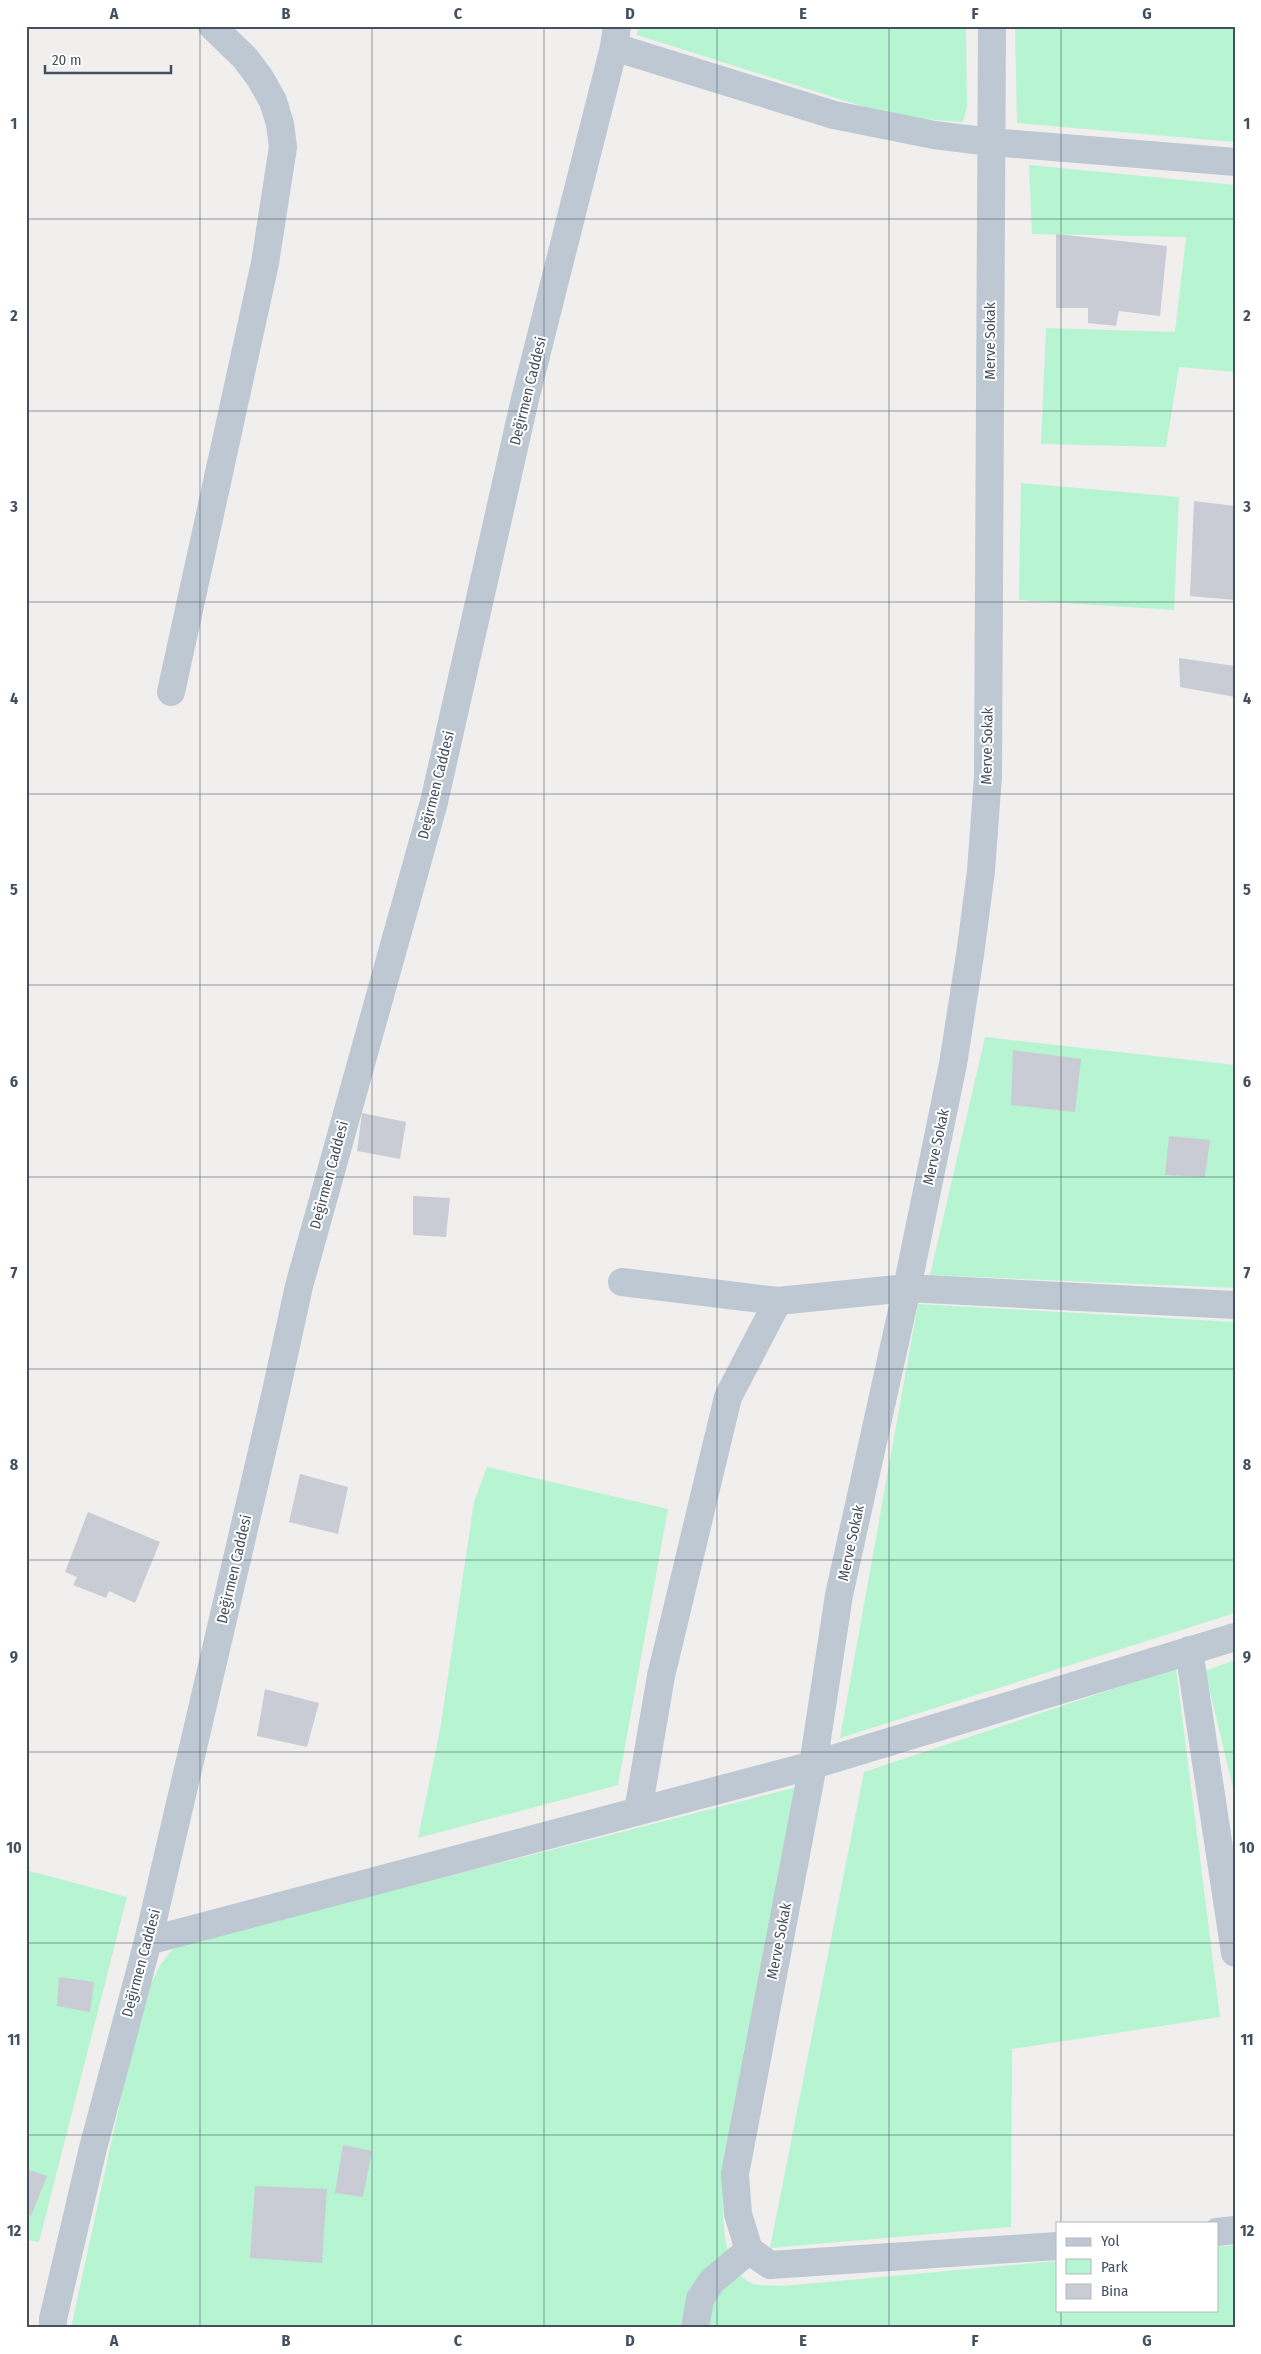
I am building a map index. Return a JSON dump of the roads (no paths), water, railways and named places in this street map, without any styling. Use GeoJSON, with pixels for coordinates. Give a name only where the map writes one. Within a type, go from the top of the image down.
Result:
{"type":"FeatureCollection","features":[{"type":"Feature","properties":{"kind":"street"},"geometry":{"type":"LineString","coordinates":[[171,692],[265,263],[283,147],[280,124],[273,101],[260,78],[245,58],[212,26]]}},
{"type":"Feature","properties":{"kind":"street","name":"Merve Sokak"},"geometry":{"type":"LineString","coordinates":[[749,2250],[738,2214],[735,2174],[813,1765],[839,1596],[953,1064],[981,871],[988,776],[992,26]]}},
{"type":"Feature","properties":{"kind":"street"},"geometry":{"type":"LineString","coordinates":[[615,36],[834,115],[934,135],[991,142],[1235,162]]}},
{"type":"Feature","properties":{"kind":"street","name":"Değirmen Caddesi"},"geometry":{"type":"LineString","coordinates":[[53,2328],[53,2319],[93,2148],[148,1940],[277,1387],[301,1276],[434,802],[525,399],[615,36]]}},
{"type":"Feature","properties":{"kind":"street"},"geometry":{"type":"LineString","coordinates":[[622,1282],[778,1302],[906,1288],[1235,1304]]}},
{"type":"Feature","properties":{"kind":"street"},"geometry":{"type":"LineString","coordinates":[[638,1811],[661,1676],[728,1397],[778,1302]]}},
{"type":"Feature","properties":{"kind":"street"},"geometry":{"type":"LineString","coordinates":[[148,1940],[813,1765],[1235,1637]]}},
{"type":"Feature","properties":{"kind":"street"},"geometry":{"type":"LineString","coordinates":[[1189,1650],[1235,1953]]}},
{"type":"Feature","properties":{"kind":"street"},"geometry":{"type":"LineString","coordinates":[[1218,2232],[1235,2230]]}},
{"type":"Feature","properties":{"kind":"street"},"geometry":{"type":"LineString","coordinates":[[695,2328],[700,2299],[712,2280],[749,2250],[770,2265],[1056,2246]]}}]}
